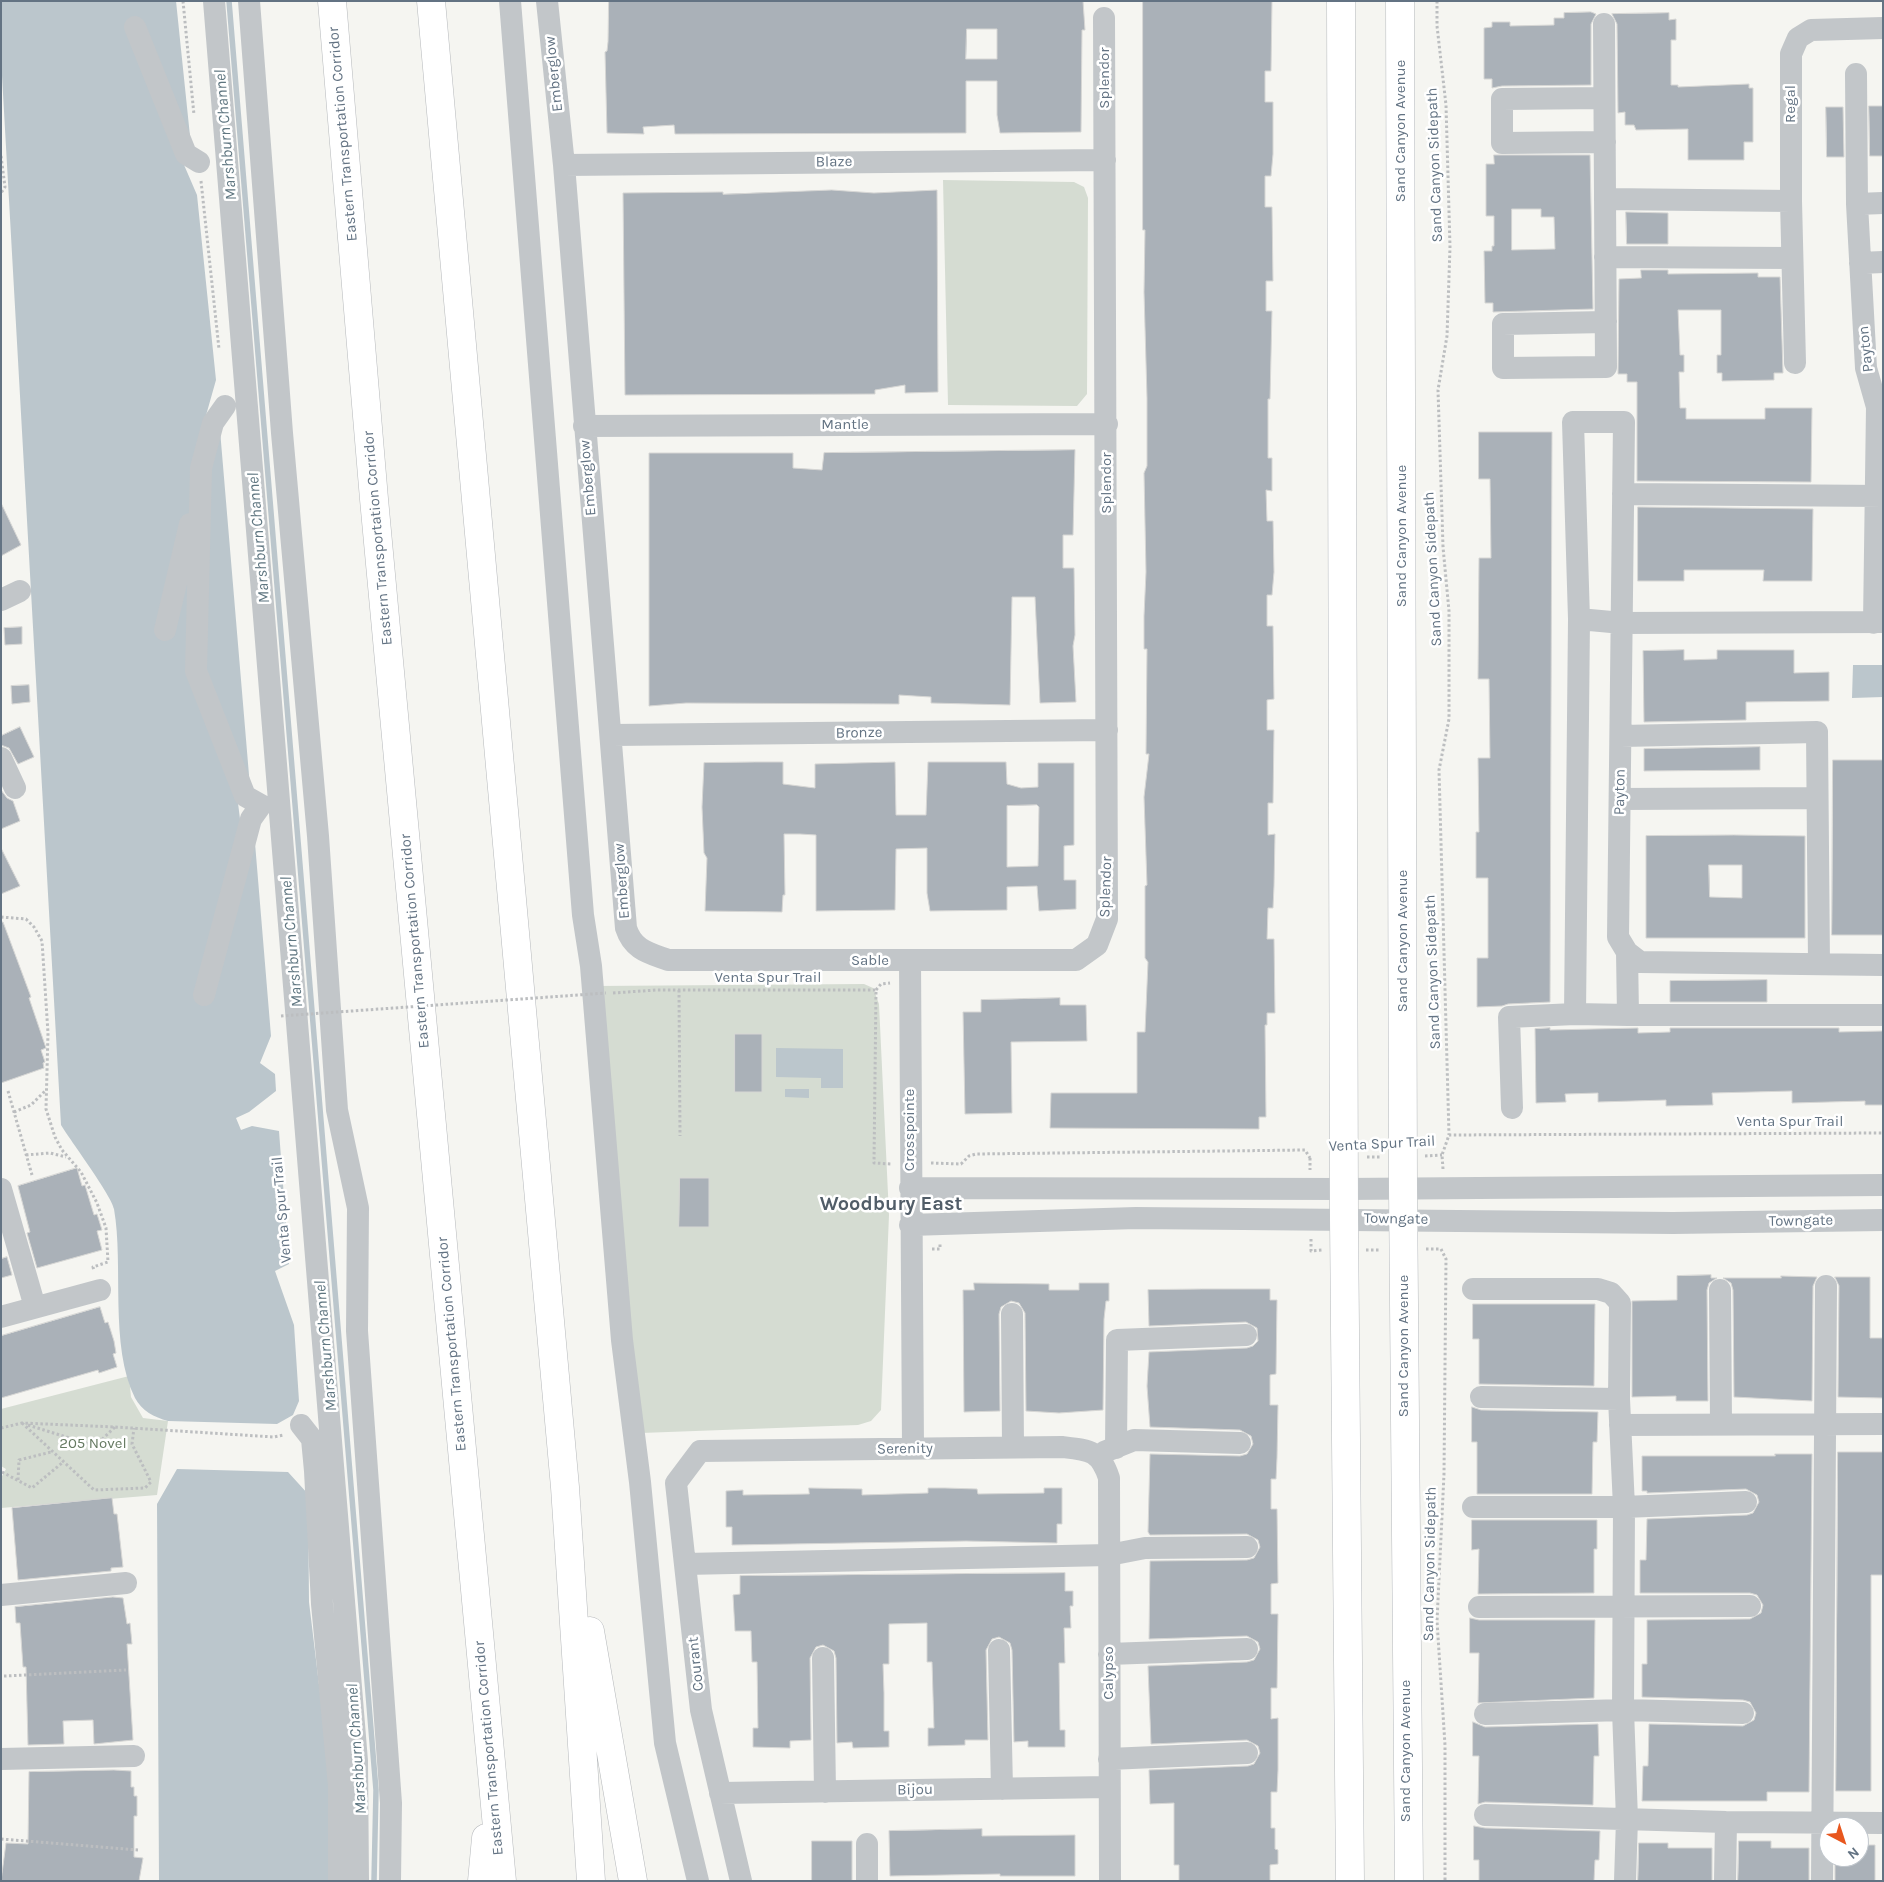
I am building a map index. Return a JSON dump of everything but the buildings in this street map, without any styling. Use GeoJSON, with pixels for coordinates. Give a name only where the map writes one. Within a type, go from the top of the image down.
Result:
{"type":"FeatureCollection","features":[{"type":"Feature","properties":{"kind":"main road","name":"Eastern Transportation Corridor"},"geometry":{"type":"LineString","coordinates":[[332,1],[375,509],[502,1881]]}},
{"type":"Feature","properties":{"kind":"main road"},"geometry":{"type":"LineString","coordinates":[[431,1],[565,1488],[591,1881]]}},
{"type":"Feature","properties":{"kind":"main road"},"geometry":{"type":"LineString","coordinates":[[1341,1],[1344,1219],[1350,1881]]}},
{"type":"Feature","properties":{"kind":"main road","name":"Sand Canyon Avenue"},"geometry":{"type":"LineString","coordinates":[[1400,1],[1403,1220],[1409,1881]]}},
{"type":"Feature","properties":{"kind":"main road"},"geometry":{"type":"LineString","coordinates":[[565,1488],[633,1881]]}},
{"type":"Feature","properties":{"kind":"main road"},"geometry":{"type":"LineString","coordinates":[[482,1881],[492,1782]]}},
{"type":"Feature","properties":{"kind":"street"},"geometry":{"type":"LineString","coordinates":[[214,1],[356,1751],[358,1881]]}},
{"type":"Feature","properties":{"kind":"street"},"geometry":{"type":"LineString","coordinates":[[249,1],[282,433],[318,836],[337,1110],[358,1208],[356,1330],[391,1803],[390,1881]]}},
{"type":"Feature","properties":{"kind":"street"},"geometry":{"type":"LineString","coordinates":[[510,1],[583,915],[591,966],[621,1331],[640,1482],[665,1743],[698,1881]]}},
{"type":"Feature","properties":{"kind":"street","name":"Emberglow"},"geometry":{"type":"LineString","coordinates":[[547,1],[564,164],[584,426],[612,735],[626,928],[630,939],[640,950]]}},
{"type":"Feature","properties":{"kind":"street","name":"Splendor"},"geometry":{"type":"LineString","coordinates":[[1097,945],[1107,919],[1107,424],[1104,18]]}},
{"type":"Feature","properties":{"kind":"street"},"geometry":{"type":"LineString","coordinates":[[1604,24],[1604,98],[1605,142],[1605,257],[1606,322],[1606,367],[1503,368],[1503,324],[1606,322]]}},
{"type":"Feature","properties":{"kind":"street"},"geometry":{"type":"LineString","coordinates":[[136,27],[186,154],[199,162]]}},
{"type":"Feature","properties":{"kind":"street","name":"Regal"},"geometry":{"type":"LineString","coordinates":[[1795,363],[1791,201],[1790,72],[1792,54],[1798,38],[1811,30],[1883,28]]}},
{"type":"Feature","properties":{"kind":"street","name":"Payton"},"geometry":{"type":"LineString","coordinates":[[1627,952],[1618,937],[1622,623],[1878,622],[1880,496],[1877,407],[1866,368],[1857,204],[1856,74]]}},
{"type":"Feature","properties":{"kind":"street"},"geometry":{"type":"LineString","coordinates":[[1604,98],[1502,99],[1502,144],[1605,142]]}},
{"type":"Feature","properties":{"kind":"street","name":"Blaze"},"geometry":{"type":"LineString","coordinates":[[564,164],[1105,160]]}},
{"type":"Feature","properties":{"kind":"street"},"geometry":{"type":"LineString","coordinates":[[1605,199],[1791,201]]}},
{"type":"Feature","properties":{"kind":"street"},"geometry":{"type":"LineString","coordinates":[[1857,204],[1883,203]]}},
{"type":"Feature","properties":{"kind":"street"},"geometry":{"type":"LineString","coordinates":[[1605,257],[1792,258]]}},
{"type":"Feature","properties":{"kind":"street"},"geometry":{"type":"LineString","coordinates":[[1860,263],[1883,262]]}},
{"type":"Feature","properties":{"kind":"street"},"geometry":{"type":"LineString","coordinates":[[204,995],[251,819],[261,805],[245,796],[196,671],[201,468],[213,423],[225,406]]}},
{"type":"Feature","properties":{"kind":"street"},"geometry":{"type":"LineString","coordinates":[[1575,1014],[1579,619],[1573,422],[1624,422],[1622,623],[1579,619]]}},
{"type":"Feature","properties":{"kind":"street","name":"Mantle"},"geometry":{"type":"LineString","coordinates":[[584,426],[1107,424]]}},
{"type":"Feature","properties":{"kind":"street"},"geometry":{"type":"LineString","coordinates":[[165,630],[200,478]]}},
{"type":"Feature","properties":{"kind":"street"},"geometry":{"type":"LineString","coordinates":[[1623,494],[1880,496]]}},
{"type":"Feature","properties":{"kind":"street","name":"Bronze"},"geometry":{"type":"LineString","coordinates":[[612,735],[1107,730]]}},
{"type":"Feature","properties":{"kind":"street"},"geometry":{"type":"LineString","coordinates":[[1621,736],[1817,732],[1816,798],[1819,964]]}},
{"type":"Feature","properties":{"kind":"street"},"geometry":{"type":"LineString","coordinates":[[1,758],[15,788]]}},
{"type":"Feature","properties":{"kind":"street"},"geometry":{"type":"LineString","coordinates":[[1620,799],[1816,798]]}},
{"type":"Feature","properties":{"kind":"street","name":"Sable"},"geometry":{"type":"LineString","coordinates":[[640,950],[668,960],[1076,960],[1097,945]]}},
{"type":"Feature","properties":{"kind":"street"},"geometry":{"type":"LineString","coordinates":[[1627,952],[1628,1014]]}},
{"type":"Feature","properties":{"kind":"street"},"geometry":{"type":"LineString","coordinates":[[1627,952],[1640,962],[1883,965]]}},
{"type":"Feature","properties":{"kind":"street","name":"Crosspointe"},"geometry":{"type":"LineString","coordinates":[[910,961],[912,1448]]}},
{"type":"Feature","properties":{"kind":"street"},"geometry":{"type":"LineString","coordinates":[[1512,1108],[1509,1017],[1575,1014],[1883,1015]]}},
{"type":"Feature","properties":{"kind":"street","name":"Towngate"},"geometry":{"type":"LineString","coordinates":[[910,1188],[1344,1189],[1883,1185]]}},
{"type":"Feature","properties":{"kind":"street"},"geometry":{"type":"LineString","coordinates":[[1,1189],[35,1308]]}},
{"type":"Feature","properties":{"kind":"street","name":"Towngate"},"geometry":{"type":"LineString","coordinates":[[910,1225],[1136,1218],[1673,1223],[1883,1220]]}},
{"type":"Feature","properties":{"kind":"street"},"geometry":{"type":"LineString","coordinates":[[1,1317],[35,1308],[98,1282]]}},
{"type":"Feature","properties":{"kind":"street"},"geometry":{"type":"LineString","coordinates":[[1822,1817],[1826,1286]]}},
{"type":"Feature","properties":{"kind":"street"},"geometry":{"type":"LineString","coordinates":[[1473,1289],[1598,1289],[1611,1293],[1620,1303],[1619,1399],[1624,1507],[1622,1607],[1623,1710],[1627,1819],[1624,1881]]}},
{"type":"Feature","properties":{"kind":"street"},"geometry":{"type":"LineString","coordinates":[[1720,1290],[1721,1423]]}},
{"type":"Feature","properties":{"kind":"street"},"geometry":{"type":"LineString","coordinates":[[1012,1314],[1013,1447]]}},
{"type":"Feature","properties":{"kind":"street","name":"Calypso"},"geometry":{"type":"LineString","coordinates":[[1110,1881],[1109,1478],[1106,1456],[1117,1340],[1246,1335]]}},
{"type":"Feature","properties":{"kind":"street"},"geometry":{"type":"LineString","coordinates":[[1481,1397],[1619,1399]]}},
{"type":"Feature","properties":{"kind":"street"},"geometry":{"type":"LineString","coordinates":[[1620,1425],[1721,1423],[1883,1424]]}},
{"type":"Feature","properties":{"kind":"street"},"geometry":{"type":"LineString","coordinates":[[301,1425],[312,1439],[315,1471],[322,1604],[339,1786],[339,1881]]}},
{"type":"Feature","properties":{"kind":"street"},"geometry":{"type":"LineString","coordinates":[[1106,1456],[1134,1440],[1240,1443]]}},
{"type":"Feature","properties":{"kind":"street","name":"Serenity"},"geometry":{"type":"LineString","coordinates":[[700,1451],[1062,1446],[1087,1450],[1106,1456]]}},
{"type":"Feature","properties":{"kind":"street","name":"Courant"},"geometry":{"type":"LineString","coordinates":[[700,1451],[676,1483],[701,1710],[741,1881]]}},
{"type":"Feature","properties":{"kind":"street"},"geometry":{"type":"LineString","coordinates":[[1473,1507],[1624,1507],[1746,1502]]}},
{"type":"Feature","properties":{"kind":"street"},"geometry":{"type":"LineString","coordinates":[[685,1564],[1109,1554],[1144,1548],[1247,1547]]}},
{"type":"Feature","properties":{"kind":"street"},"geometry":{"type":"LineString","coordinates":[[1,1595],[126,1582]]}},
{"type":"Feature","properties":{"kind":"street"},"geometry":{"type":"LineString","coordinates":[[1479,1607],[1750,1606]]}},
{"type":"Feature","properties":{"kind":"street"},"geometry":{"type":"LineString","coordinates":[[999,1650],[1002,1789]]}},
{"type":"Feature","properties":{"kind":"street"},"geometry":{"type":"LineString","coordinates":[[1109,1654],[1247,1650]]}},
{"type":"Feature","properties":{"kind":"street"},"geometry":{"type":"LineString","coordinates":[[822,1658],[825,1792]]}},
{"type":"Feature","properties":{"kind":"street"},"geometry":{"type":"LineString","coordinates":[[1485,1714],[1623,1710],[1743,1713]]}},
{"type":"Feature","properties":{"kind":"street"},"geometry":{"type":"LineString","coordinates":[[1109,1759],[1247,1753]]}},
{"type":"Feature","properties":{"kind":"street"},"geometry":{"type":"LineString","coordinates":[[1,1759],[134,1756]]}},
{"type":"Feature","properties":{"kind":"street","name":"Bijou"},"geometry":{"type":"LineString","coordinates":[[720,1793],[1109,1787]]}},
{"type":"Feature","properties":{"kind":"street"},"geometry":{"type":"LineString","coordinates":[[1485,1815],[1819,1823]]}},
{"type":"Feature","properties":{"kind":"street"},"geometry":{"type":"LineString","coordinates":[[1725,1881],[1726,1822]]}},
{"type":"Feature","properties":{"kind":"street"},"geometry":{"type":"LineString","coordinates":[[1869,1823],[1883,1823]]}},
{"type":"Feature","properties":{"kind":"street"},"geometry":{"type":"LineString","coordinates":[[867,1844],[867,1881]]}},
{"type":"Feature","properties":{"kind":"street"},"geometry":{"type":"LineString","coordinates":[[1822,1867],[1822,1881]]}},
{"type":"Feature","properties":{"kind":"path","name":"Sand Canyon Sidepath"},"geometry":{"type":"LineString","coordinates":[[1438,1],[1437,26],[1446,105],[1450,247],[1447,336],[1438,390],[1443,547],[1450,611],[1449,720],[1439,770],[1449,1135]]}},
{"type":"Feature","properties":{"kind":"path"},"geometry":{"type":"LineString","coordinates":[[1,156],[5,187],[1,193]]}},
{"type":"Feature","properties":{"kind":"path"},"geometry":{"type":"LineString","coordinates":[[1,917],[26,920],[34,927],[42,941],[49,1062],[46,1109],[50,1125],[67,1157],[86,1180],[106,1228],[108,1262],[93,1267],[98,1282]]}},
{"type":"Feature","properties":{"kind":"path","name":"Venta Spur Trail"},"geometry":{"type":"LineString","coordinates":[[279,1016],[654,990],[876,990],[874,1162],[888,1164]]}},
{"type":"Feature","properties":{"kind":"path"},"geometry":{"type":"LineString","coordinates":[[678,990],[680,1136]]}},
{"type":"Feature","properties":{"kind":"path"},"geometry":{"type":"LineString","coordinates":[[8,1091],[32,1175]]}},
{"type":"Feature","properties":{"kind":"path"},"geometry":{"type":"LineString","coordinates":[[14,1112],[31,1105],[46,1091]]}},
{"type":"Feature","properties":{"kind":"path","name":"Venta Spur Trail"},"geometry":{"type":"LineString","coordinates":[[938,1163],[961,1164],[969,1156],[976,1154],[1305,1150],[1310,1158],[1442,1155],[1449,1135],[1883,1133]]}},
{"type":"Feature","properties":{"kind":"path"},"geometry":{"type":"LineString","coordinates":[[26,1155],[50,1153],[67,1157]]}},
{"type":"Feature","properties":{"kind":"path","name":"Sand Canyon Sidepath"},"geometry":{"type":"LineString","coordinates":[[1441,1249],[1446,1258],[1444,1474],[1437,1620],[1445,1744],[1445,1881]]}},
{"type":"Feature","properties":{"kind":"path"},"geometry":{"type":"LineString","coordinates":[[22,1423],[95,1446],[115,1426]]}},
{"type":"Feature","properties":{"kind":"path"},"geometry":{"type":"LineString","coordinates":[[22,1423],[62,1463],[94,1490],[145,1488],[151,1482],[151,1478],[132,1444],[134,1428]]}},
{"type":"Feature","properties":{"kind":"path"},"geometry":{"type":"LineString","coordinates":[[1,1428],[22,1423],[115,1426],[274,1437],[292,1432],[301,1425]]}},
{"type":"Feature","properties":{"kind":"path"},"geometry":{"type":"LineString","coordinates":[[18,1480],[19,1460],[52,1452]]}},
{"type":"Feature","properties":{"kind":"path"},"geometry":{"type":"LineString","coordinates":[[2,1472],[32,1488],[62,1463]]}},
{"type":"Feature","properties":{"kind":"path"},"geometry":{"type":"LineString","coordinates":[[4,1676],[126,1670]]}},
{"type":"Feature","properties":{"kind":"path"},"geometry":{"type":"LineString","coordinates":[[1,1839],[138,1850]]}},
{"type":"Feature","properties":{"kind":"green space"},"geometry":{"type":"Polygon","coordinates":[[[943,180],[1074,182],[1084,187],[1088,198],[1087,394],[1077,406],[948,405],[943,180]]]}},
{"type":"Feature","properties":{"kind":"green space"},"geometry":{"type":"Polygon","coordinates":[[[864,984],[873,988],[879,1004],[889,1215],[881,1410],[871,1421],[858,1425],[641,1433],[596,986],[864,984]]]}},
{"type":"Feature","properties":{"kind":"green space","name":"205 Novel"},"geometry":{"type":"Polygon","coordinates":[[[129,1376],[131,1397],[143,1418],[168,1421],[157,1495],[1,1508],[1,1478],[6,1469],[1,1466],[1,1409],[129,1376]]]}},
{"type":"Feature","properties":{"kind":"shaded area"},"geometry":{"type":"Polygon","coordinates":[[[1,1],[176,1],[190,136],[175,144],[197,195],[216,380],[203,426],[220,430],[250,787],[237,795],[241,827],[254,831],[271,1036],[260,1063],[275,1074],[276,1091],[249,1112],[236,1118],[241,1130],[252,1126],[279,1131],[289,1264],[275,1271],[294,1325],[299,1401],[293,1415],[277,1424],[168,1421],[149,1413],[138,1403],[127,1377],[122,1354],[117,1231],[114,1209],[112,1202],[99,1181],[61,1125],[1,58],[1,1]]]}},
{"type":"Feature","properties":{"kind":"shaded area"},"geometry":{"type":"Polygon","coordinates":[[[1853,665],[1883,665],[1883,697],[1852,698],[1853,665]]]}},
{"type":"Feature","properties":{"kind":"shaded area"},"geometry":{"type":"Polygon","coordinates":[[[776,1048],[843,1049],[843,1088],[821,1088],[821,1078],[776,1077],[776,1048]]]}},
{"type":"Feature","properties":{"kind":"shaded area"},"geometry":{"type":"Polygon","coordinates":[[[785,1089],[809,1089],[809,1098],[785,1097],[785,1089]]]}},
{"type":"Feature","properties":{"kind":"shaded area"},"geometry":{"type":"Polygon","coordinates":[[[177,1469],[288,1472],[308,1494],[309,1602],[329,1767],[328,1881],[159,1881],[157,1504],[177,1469]]]}},
{"type":"Feature","properties":{"kind":"waterway","name":"Marshburn Channel"},"geometry":{"type":"LineString","coordinates":[[229,1],[376,1790],[374,1881]]}},
{"type":"Feature","properties":{"kind":"district","name":"Woodbury East"},"geometry":{"type":"Point","coordinates":[891,1204]}}]}
